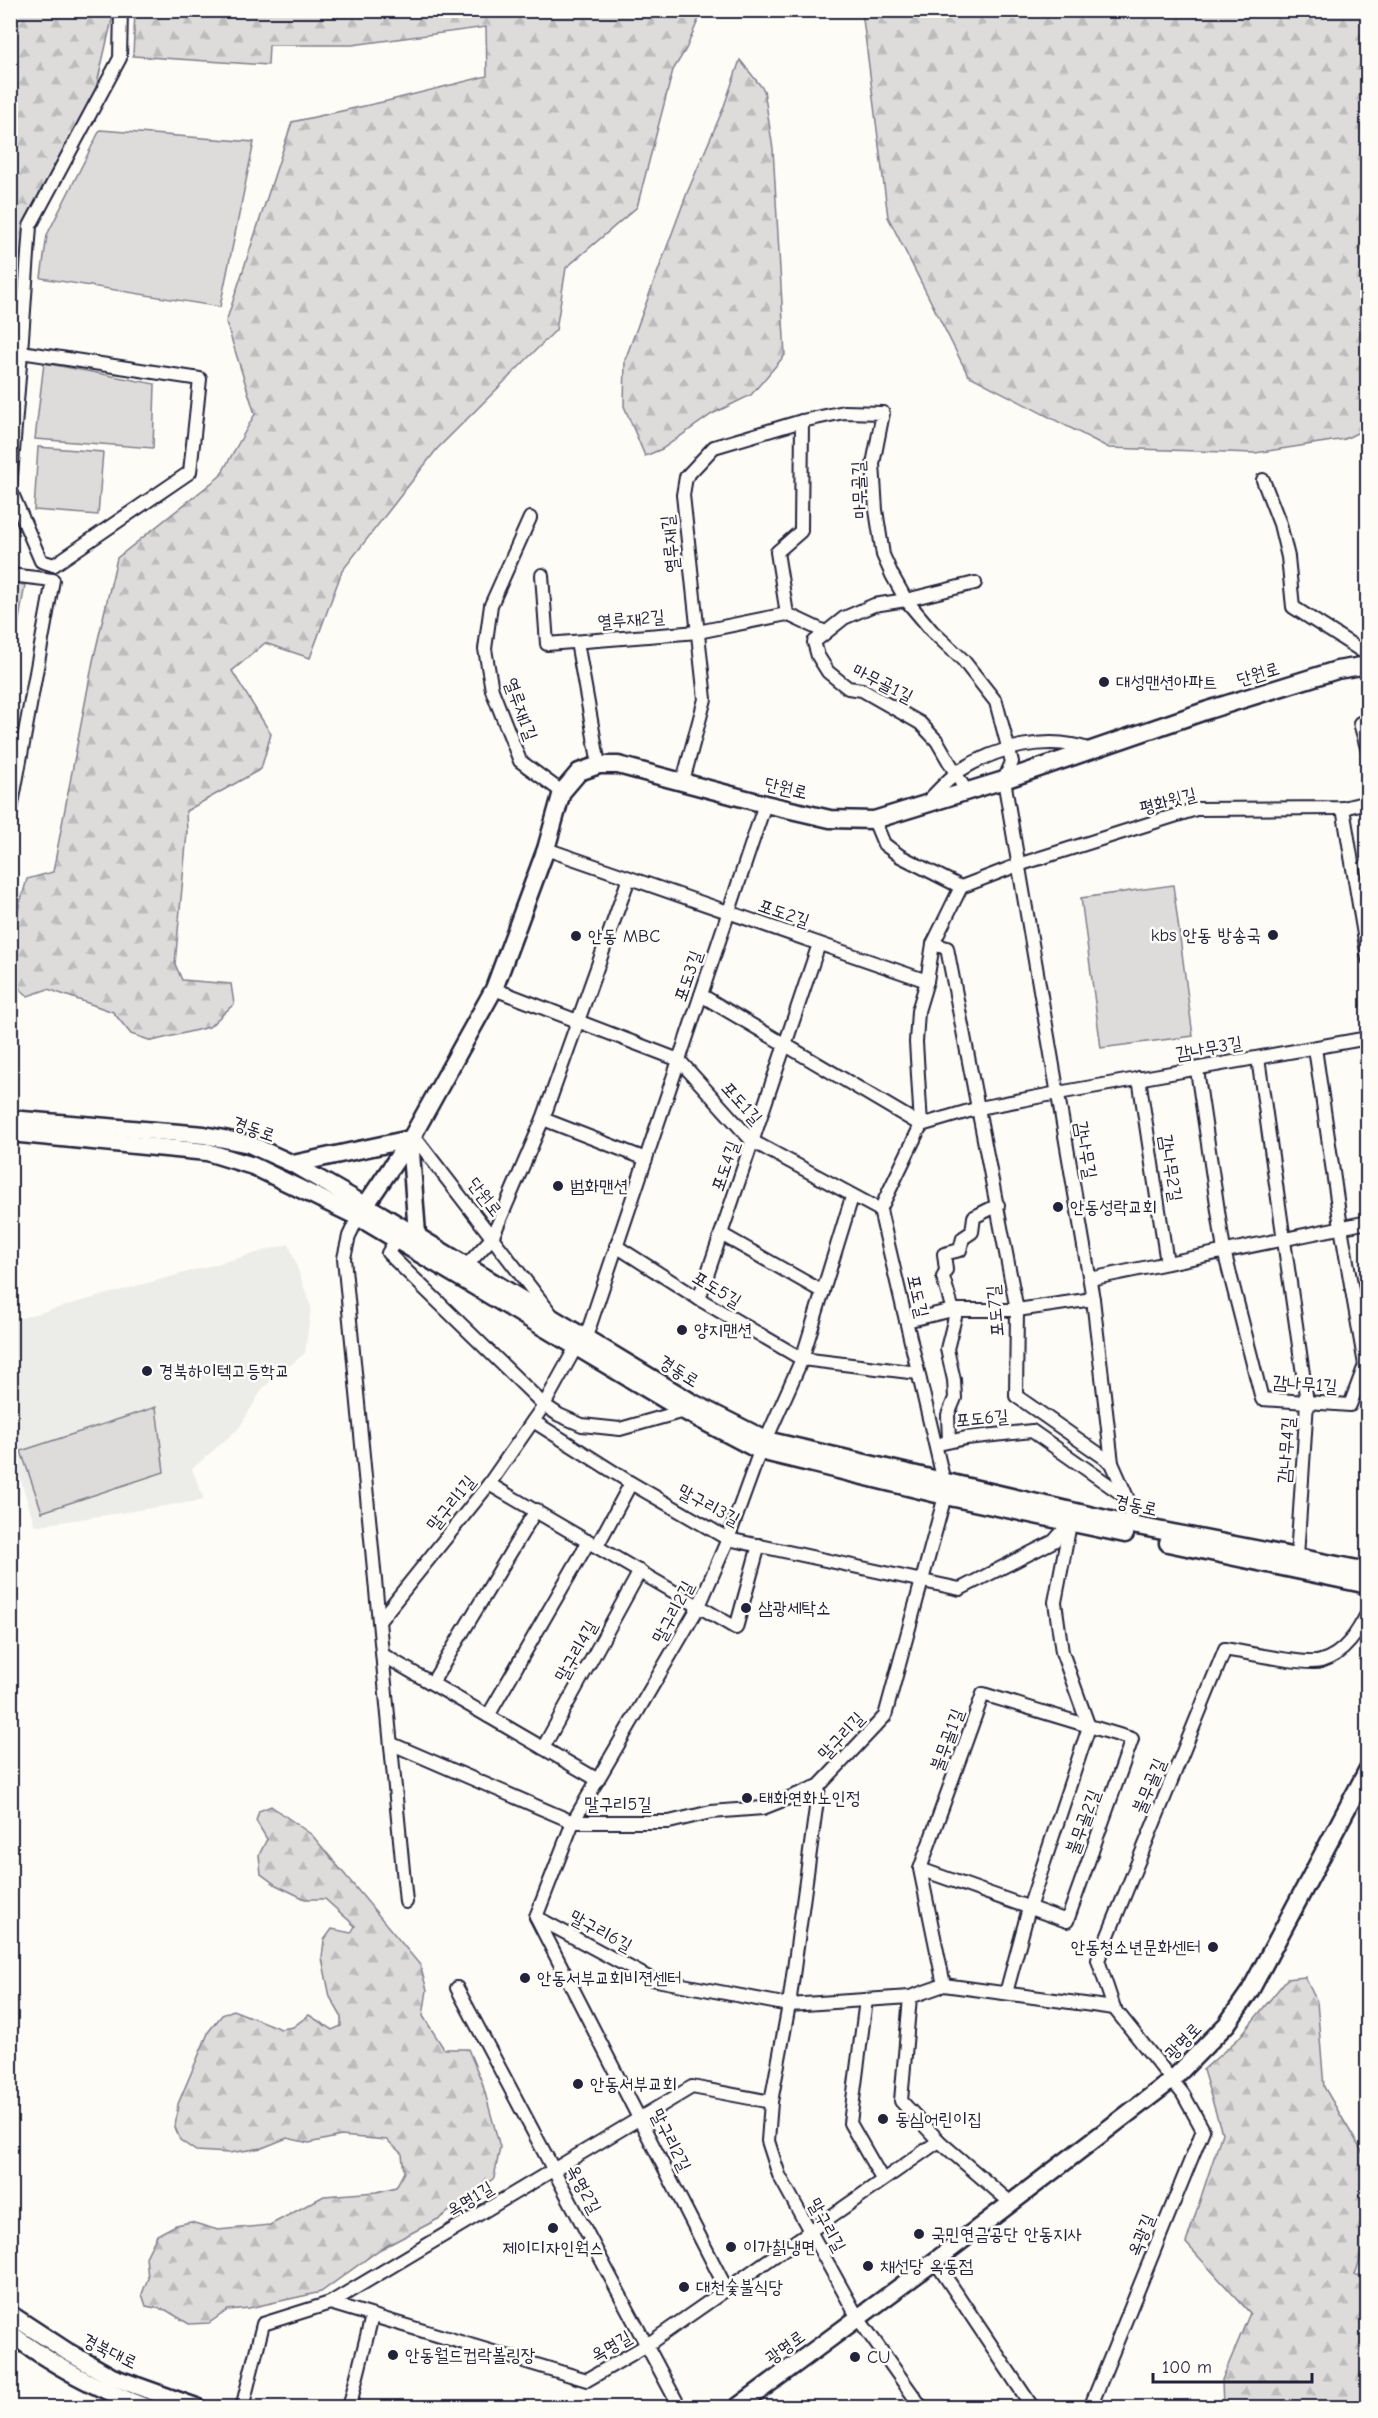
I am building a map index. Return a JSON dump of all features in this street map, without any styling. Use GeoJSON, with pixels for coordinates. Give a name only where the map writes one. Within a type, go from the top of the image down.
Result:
{"type":"FeatureCollection","features":[{"type":"Feature","properties":{"kind":"street"},"geometry":{"type":"LineString","coordinates":[[54,565],[41,561],[10,489],[30,226],[120,58],[121,10]]}},
{"type":"Feature","properties":{"kind":"street"},"geometry":{"type":"LineString","coordinates":[[21,352],[200,379],[190,472],[54,565]]}},
{"type":"Feature","properties":{"kind":"street","name":"열루재길"},"geometry":{"type":"LineString","coordinates":[[683,781],[705,699],[683,495],[686,477],[714,447],[802,421],[844,412]]}},
{"type":"Feature","properties":{"kind":"street","name":"마무골길"},"geometry":{"type":"LineString","coordinates":[[844,412],[883,413],[873,464],[876,510],[884,555],[906,600],[932,631],[963,660],[996,702],[1012,762],[1004,780]]}},
{"type":"Feature","properties":{"kind":"street"},"geometry":{"type":"LineString","coordinates":[[802,421],[801,531],[777,552],[787,614],[825,632],[844,618],[874,605],[906,600],[975,583]]}},
{"type":"Feature","properties":{"kind":"street"},"geometry":{"type":"LineString","coordinates":[[1263,480],[1280,524],[1288,557],[1293,606],[1368,655]]}},
{"type":"Feature","properties":{"kind":"street","name":"열루재1길"},"geometry":{"type":"LineString","coordinates":[[530,518],[491,605],[485,649],[492,690],[520,760],[562,792]]}},
{"type":"Feature","properties":{"kind":"street"},"geometry":{"type":"LineString","coordinates":[[10,815],[54,565]]}},
{"type":"Feature","properties":{"kind":"street"},"geometry":{"type":"LineString","coordinates":[[10,575],[53,580]]}},
{"type":"Feature","properties":{"kind":"street","name":"열루재2길"},"geometry":{"type":"LineString","coordinates":[[542,575],[547,645],[698,632],[787,614]]}},
{"type":"Feature","properties":{"kind":"street","name":"마무골1길"},"geometry":{"type":"LineString","coordinates":[[825,632],[814,642],[818,656],[828,672],[848,688],[862,690],[920,723],[937,741],[966,791]]}},
{"type":"Feature","properties":{"kind":"street"},"geometry":{"type":"LineString","coordinates":[[406,1902],[344,1258],[349,1236],[362,1211],[412,1137],[494,989],[546,849],[562,792],[579,772],[598,765],[578,642]]}},
{"type":"Feature","properties":{"kind":"street","name":"단원로"},"geometry":{"type":"LineString","coordinates":[[598,765],[618,765],[830,819],[874,820],[1004,780],[1208,710],[1336,670],[1368,665]]}},
{"type":"Feature","properties":{"kind":"street"},"geometry":{"type":"LineString","coordinates":[[1368,720],[1360,723],[1368,751]]}},
{"type":"Feature","properties":{"kind":"street"},"geometry":{"type":"LineString","coordinates":[[923,805],[957,773],[973,763],[1009,749],[1060,741],[1091,750]]}},
{"type":"Feature","properties":{"kind":"street","name":"감나무길"},"geometry":{"type":"LineString","coordinates":[[1004,780],[1093,1299],[1112,1463],[1127,1497],[1132,1525]]}},
{"type":"Feature","properties":{"kind":"street","name":"평화윗길"},"geometry":{"type":"LineString","coordinates":[[1018,865],[1196,809],[1343,808],[1368,802]]}},
{"type":"Feature","properties":{"kind":"street","name":"포도3길"},"geometry":{"type":"LineString","coordinates":[[581,1342],[646,1159],[765,804]]}},
{"type":"Feature","properties":{"kind":"street"},"geometry":{"type":"LineString","coordinates":[[1343,808],[1368,959]]}},
{"type":"Feature","properties":{"kind":"street"},"geometry":{"type":"LineString","coordinates":[[874,820],[884,844],[900,856],[960,886]]}},
{"type":"Feature","properties":{"kind":"street","name":"포도2길"},"geometry":{"type":"LineString","coordinates":[[546,849],[927,981]]}},
{"type":"Feature","properties":{"kind":"street"},"geometry":{"type":"LineString","coordinates":[[879,1210],[921,1125],[916,1042],[918,1011],[927,981],[933,944],[960,886],[1018,865]]}},
{"type":"Feature","properties":{"kind":"street"},"geometry":{"type":"LineString","coordinates":[[629,878],[543,1119],[646,1159]]}},
{"type":"Feature","properties":{"kind":"street","name":"포도4길"},"geometry":{"type":"LineString","coordinates":[[699,1299],[819,944]]}},
{"type":"Feature","properties":{"kind":"street","name":"포도7길"},"geometry":{"type":"LineString","coordinates":[[933,944],[947,948],[998,1205],[1017,1310],[1017,1396],[1112,1463]]}},
{"type":"Feature","properties":{"kind":"street","name":"포도1길"},"geometry":{"type":"LineString","coordinates":[[494,989],[679,1060],[752,1141],[879,1210]]}},
{"type":"Feature","properties":{"kind":"street"},"geometry":{"type":"LineString","coordinates":[[701,995],[921,1125],[979,1108],[1058,1093]]}},
{"type":"Feature","properties":{"kind":"street","name":"감나무3길"},"geometry":{"type":"LineString","coordinates":[[1058,1093],[1368,1038]]}},
{"type":"Feature","properties":{"kind":"street"},"geometry":{"type":"LineString","coordinates":[[1315,1048],[1341,1227]]}},
{"type":"Feature","properties":{"kind":"street"},"geometry":{"type":"LineString","coordinates":[[1258,1058],[1283,1239]]}},
{"type":"Feature","properties":{"kind":"street"},"geometry":{"type":"LineString","coordinates":[[1197,1070],[1224,1251]]}},
{"type":"Feature","properties":{"kind":"street","name":"감나무2길"},"geometry":{"type":"LineString","coordinates":[[1139,1078],[1167,1263]]}},
{"type":"Feature","properties":{"kind":"street","name":"경동로"},"geometry":{"type":"LineString","coordinates":[[10,1119],[222,1137],[249,1144],[293,1164],[397,1238],[693,1403],[763,1445]]}},
{"type":"Feature","properties":{"kind":"street","name":"단원로"},"geometry":{"type":"LineString","coordinates":[[412,1137],[492,1238],[543,1119]]}},
{"type":"Feature","properties":{"kind":"street","name":"경동로"},"geometry":{"type":"LineString","coordinates":[[10,1133],[219,1154],[362,1211],[417,1234],[553,1317],[581,1342],[684,1411],[763,1445],[944,1489],[1368,1585]]}},
{"type":"Feature","properties":{"kind":"street"},"geometry":{"type":"LineString","coordinates":[[293,1164],[412,1137]]}},
{"type":"Feature","properties":{"kind":"street"},"geometry":{"type":"LineString","coordinates":[[412,1137],[417,1234]]}},
{"type":"Feature","properties":{"kind":"street"},"geometry":{"type":"LineString","coordinates":[[801,1359],[852,1197]]}},
{"type":"Feature","properties":{"kind":"street","name":"포도6길"},"geometry":{"type":"LineString","coordinates":[[998,1205],[974,1217],[972,1232],[963,1238],[960,1250],[944,1254],[946,1270],[943,1277],[955,1317],[947,1349],[956,1398],[948,1415],[949,1441],[1032,1431],[1127,1497]]}},
{"type":"Feature","properties":{"kind":"street","name":"포도길"},"geometry":{"type":"LineString","coordinates":[[879,1210],[944,1489]]}},
{"type":"Feature","properties":{"kind":"street"},"geometry":{"type":"LineString","coordinates":[[1089,1279],[1368,1222]]}},
{"type":"Feature","properties":{"kind":"street","name":"감나무1길"},"geometry":{"type":"LineString","coordinates":[[1224,1251],[1262,1399],[1350,1406],[1365,1365],[1341,1227]]}},
{"type":"Feature","properties":{"kind":"street"},"geometry":{"type":"LineString","coordinates":[[721,1234],[823,1292]]}},
{"type":"Feature","properties":{"kind":"street"},"geometry":{"type":"LineString","coordinates":[[397,1238],[388,1253],[544,1405],[582,1425],[620,1429],[684,1411]]}},
{"type":"Feature","properties":{"kind":"street"},"geometry":{"type":"LineString","coordinates":[[466,1265],[492,1238],[553,1317]]}},
{"type":"Feature","properties":{"kind":"street","name":"감나무4길"},"geometry":{"type":"LineString","coordinates":[[1283,1239],[1307,1402],[1297,1557]]}},
{"type":"Feature","properties":{"kind":"street","name":"포도5길"},"geometry":{"type":"LineString","coordinates":[[616,1246],[699,1299],[801,1359],[918,1373]]}},
{"type":"Feature","properties":{"kind":"street"},"geometry":{"type":"LineString","coordinates":[[906,1321],[953,1310],[1017,1310],[1093,1299]]}},
{"type":"Feature","properties":{"kind":"street","name":"말구리1길"},"geometry":{"type":"LineString","coordinates":[[380,1620],[489,1484],[544,1405],[581,1342]]}},
{"type":"Feature","properties":{"kind":"street","name":"말구리2길"},"geometry":{"type":"LineString","coordinates":[[727,2290],[536,1917],[573,1822],[699,1606],[729,1539],[763,1445],[801,1359]]}},
{"type":"Feature","properties":{"kind":"street","name":"말구리3길"},"geometry":{"type":"LineString","coordinates":[[532,1421],[631,1483],[729,1539],[960,1589],[1054,1541],[1072,1517]]}},
{"type":"Feature","properties":{"kind":"street"},"geometry":{"type":"LineString","coordinates":[[935,1446],[949,1441]]}},
{"type":"Feature","properties":{"kind":"street"},"geometry":{"type":"LineString","coordinates":[[488,1716],[631,1483]]}},
{"type":"Feature","properties":{"kind":"street"},"geometry":{"type":"LineString","coordinates":[[489,1484],[736,1628],[759,1545]]}},
{"type":"Feature","properties":{"kind":"street","name":"말구리길"},"geometry":{"type":"LineString","coordinates":[[858,2318],[779,2175],[768,2141],[771,2102],[789,2005],[819,1786],[885,1716],[922,1581],[944,1489]]}},
{"type":"Feature","properties":{"kind":"street"},"geometry":{"type":"LineString","coordinates":[[432,1683],[536,1510]]}},
{"type":"Feature","properties":{"kind":"street"},"geometry":{"type":"LineString","coordinates":[[1006,1993],[1029,1908],[1089,1727],[1062,1652],[1055,1602],[1072,1517]]}},
{"type":"Feature","properties":{"kind":"street","name":"경동로"},"geometry":{"type":"LineString","coordinates":[[1072,1517],[1132,1525],[1368,1571]]}},
{"type":"Feature","properties":{"kind":"street","name":"말구리4길"},"geometry":{"type":"LineString","coordinates":[[543,1748],[640,1571]]}},
{"type":"Feature","properties":{"kind":"street","name":"불무골길"},"geometry":{"type":"LineString","coordinates":[[1172,2080],[1114,2008],[1098,1960],[1225,1649],[1319,1662],[1335,1655],[1351,1641],[1368,1612]]}},
{"type":"Feature","properties":{"kind":"street"},"geometry":{"type":"LineString","coordinates":[[383,1655],[598,1780]]}},
{"type":"Feature","properties":{"kind":"street","name":"불무골1길"},"geometry":{"type":"LineString","coordinates":[[920,1869],[983,1694],[1089,1727]]}},
{"type":"Feature","properties":{"kind":"street","name":"불무골2길"},"geometry":{"type":"LineString","coordinates":[[1029,1908],[1067,1921],[1132,1739],[1089,1727]]}},
{"type":"Feature","properties":{"kind":"street","name":"말구리5길"},"geometry":{"type":"LineString","coordinates":[[392,1743],[573,1822],[669,1822],[711,1812],[763,1808],[819,1786]]}},
{"type":"Feature","properties":{"kind":"street","name":"광명로"},"geometry":{"type":"LineString","coordinates":[[736,2408],[935,2261],[1172,2080],[1227,2024],[1250,1991],[1368,1769]]}},
{"type":"Feature","properties":{"kind":"street"},"geometry":{"type":"LineString","coordinates":[[920,1869],[1029,1908]]}},
{"type":"Feature","properties":{"kind":"street"},"geometry":{"type":"LineString","coordinates":[[920,1869],[945,1984]]}},
{"type":"Feature","properties":{"kind":"street","name":"말구리6길"},"geometry":{"type":"LineString","coordinates":[[536,1917],[651,1979],[789,2005]]}},
{"type":"Feature","properties":{"kind":"street"},"geometry":{"type":"LineString","coordinates":[[789,2005],[910,1997],[945,1984],[1114,2008]]}},
{"type":"Feature","properties":{"kind":"street","name":"옥명2길"},"geometry":{"type":"LineString","coordinates":[[457,1988],[680,2408]]}},
{"type":"Feature","properties":{"kind":"street"},"geometry":{"type":"LineString","coordinates":[[910,1997],[901,2101],[939,2141],[1011,2203]]}},
{"type":"Feature","properties":{"kind":"street"},"geometry":{"type":"LineString","coordinates":[[866,2000],[850,2122],[882,2179]]}},
{"type":"Feature","properties":{"kind":"street","name":"옥광길"},"geometry":{"type":"LineString","coordinates":[[1090,2408],[1203,2130],[1183,2094],[1172,2080]]}},
{"type":"Feature","properties":{"kind":"street","name":"옥명1길"},"geometry":{"type":"LineString","coordinates":[[242,2408],[263,2324],[330,2303],[692,2087],[771,2102]]}},
{"type":"Feature","properties":{"kind":"street","name":"옥명길"},"geometry":{"type":"LineString","coordinates":[[330,2303],[587,2380],[647,2346],[939,2141]]}},
{"type":"Feature","properties":{"kind":"street"},"geometry":{"type":"LineString","coordinates":[[935,2261],[1034,2408]]}},
{"type":"Feature","properties":{"kind":"street","name":"경북대로"},"geometry":{"type":"LineString","coordinates":[[10,2314],[68,2352],[112,2377],[199,2408]]}},
{"type":"Feature","properties":{"kind":"street"},"geometry":{"type":"LineString","coordinates":[[350,2408],[372,2316]]}},
{"type":"Feature","properties":{"kind":"street"},"geometry":{"type":"LineString","coordinates":[[858,2318],[922,2408]]}},
{"type":"Feature","properties":{"kind":"street","name":"경북대로"},"geometry":{"type":"LineString","coordinates":[[10,2333],[118,2402],[148,2408]]}},
{"type":"Feature","properties":{"kind":"shaded area","name":"경북하이텍고등학교"},"geometry":{"type":"Polygon","coordinates":[[[289,1244],[311,1307],[305,1353],[263,1388],[239,1428],[192,1469],[204,1500],[35,1526],[11,1448],[10,1321],[289,1244]]]}},
{"type":"Feature","properties":{"kind":"green space"},"geometry":{"type":"Polygon","coordinates":[[[10,11],[114,11],[96,88],[25,220],[17,331],[10,329],[10,11]]]}},
{"type":"Feature","properties":{"kind":"green space"},"geometry":{"type":"Polygon","coordinates":[[[135,11],[702,11],[686,49],[673,70],[637,207],[566,268],[556,330],[437,449],[342,571],[310,658],[265,643],[232,671],[271,734],[261,769],[186,811],[187,833],[175,964],[182,980],[231,984],[234,1004],[209,1027],[152,1041],[131,1034],[113,1012],[48,989],[28,996],[11,981],[11,934],[27,879],[53,872],[93,661],[117,558],[220,476],[255,414],[226,322],[292,122],[487,76],[486,27],[352,45],[269,45],[268,65],[133,56],[135,11]]]}},
{"type":"Feature","properties":{"kind":"green space"},"geometry":{"type":"Polygon","coordinates":[[[862,11],[1367,11],[1367,428],[1345,439],[1255,453],[1109,448],[968,375],[888,217],[862,11]]]}},
{"type":"Feature","properties":{"kind":"green space"},"geometry":{"type":"Polygon","coordinates":[[[740,60],[764,90],[773,149],[785,355],[751,395],[712,414],[662,449],[645,456],[624,406],[625,360],[687,193],[723,109],[740,60]]]}},
{"type":"Feature","properties":{"kind":"green space"},"geometry":{"type":"Polygon","coordinates":[[[100,130],[254,142],[220,307],[41,278],[47,235],[100,130]]]}},
{"type":"Feature","properties":{"kind":"green space"},"geometry":{"type":"Polygon","coordinates":[[[44,363],[155,384],[153,448],[35,439],[44,363]]]}},
{"type":"Feature","properties":{"kind":"green space"},"geometry":{"type":"Polygon","coordinates":[[[38,447],[103,452],[98,515],[34,510],[38,447]]]}},
{"type":"Feature","properties":{"kind":"green space"},"geometry":{"type":"Polygon","coordinates":[[[10,583],[25,585],[11,665],[10,583]]]}},
{"type":"Feature","properties":{"kind":"green space"},"geometry":{"type":"Polygon","coordinates":[[[1173,885],[1193,1036],[1101,1048],[1081,898],[1173,885]]]}},
{"type":"Feature","properties":{"kind":"green space"},"geometry":{"type":"Polygon","coordinates":[[[156,1407],[164,1472],[42,1512],[21,1451],[156,1407]]]}},
{"type":"Feature","properties":{"kind":"green space"},"geometry":{"type":"Polygon","coordinates":[[[271,1806],[312,1835],[420,1965],[427,1990],[423,2016],[444,2049],[468,2049],[482,2082],[500,2147],[494,2178],[440,2218],[379,2250],[321,2292],[249,2308],[228,2310],[209,2323],[189,2324],[166,2310],[146,2306],[142,2294],[148,2278],[146,2257],[157,2235],[176,2225],[191,2222],[218,2230],[270,2225],[324,2196],[377,2192],[396,2187],[404,2172],[402,2154],[387,2140],[341,2136],[309,2143],[287,2138],[262,2148],[229,2153],[196,2151],[180,2140],[175,2127],[178,2104],[209,2031],[222,2015],[233,2010],[281,2029],[293,2027],[309,2015],[332,2030],[341,2026],[341,2016],[330,1997],[322,1958],[324,1940],[332,1929],[351,1933],[355,1926],[325,1899],[305,1899],[276,1885],[261,1874],[259,1855],[267,1839],[256,1821],[259,1811],[271,1806]]]}},
{"type":"Feature","properties":{"kind":"green space"},"geometry":{"type":"Polygon","coordinates":[[[1305,1977],[1317,2002],[1324,2087],[1367,2160],[1367,2238],[1355,2275],[1367,2276],[1367,2407],[1223,2407],[1222,2380],[1250,2313],[1186,2243],[1222,2133],[1203,2070],[1238,2039],[1287,1979],[1305,1977]]]}},
{"type":"Feature","properties":{"kind":"place","name":"대성맨션아파트"},"geometry":{"type":"Point","coordinates":[1104,682]}},
{"type":"Feature","properties":{"kind":"place","name":"kbs 안동 방송국"},"geometry":{"type":"Point","coordinates":[1273,935]}},
{"type":"Feature","properties":{"kind":"place","name":"안동 MBC"},"geometry":{"type":"Point","coordinates":[576,936]}},
{"type":"Feature","properties":{"kind":"place","name":"범화맨션"},"geometry":{"type":"Point","coordinates":[558,1186]}},
{"type":"Feature","properties":{"kind":"place","name":"안동성락교회"},"geometry":{"type":"Point","coordinates":[1058,1207]}},
{"type":"Feature","properties":{"kind":"place","name":"양지맨션"},"geometry":{"type":"Point","coordinates":[682,1330]}},
{"type":"Feature","properties":{"kind":"place","name":"경북하이텍고등학교"},"geometry":{"type":"Point","coordinates":[147,1371]}},
{"type":"Feature","properties":{"kind":"place","name":"삼광세탁소"},"geometry":{"type":"Point","coordinates":[746,1608]}},
{"type":"Feature","properties":{"kind":"place","name":"태화연화노인정"},"geometry":{"type":"Point","coordinates":[747,1798]}},
{"type":"Feature","properties":{"kind":"place","name":"안동청소년문화센터"},"geometry":{"type":"Point","coordinates":[1213,1947]}},
{"type":"Feature","properties":{"kind":"place","name":"안동서부교회비젼센터"},"geometry":{"type":"Point","coordinates":[525,1978]}},
{"type":"Feature","properties":{"kind":"place","name":"안동서부교회"},"geometry":{"type":"Point","coordinates":[578,2084]}},
{"type":"Feature","properties":{"kind":"place","name":"동심어린이집"},"geometry":{"type":"Point","coordinates":[883,2119]}},
{"type":"Feature","properties":{"kind":"place","name":"제이디자인웍스"},"geometry":{"type":"Point","coordinates":[553,2228]}},
{"type":"Feature","properties":{"kind":"place","name":"국민연금공단 안동지사"},"geometry":{"type":"Point","coordinates":[919,2234]}},
{"type":"Feature","properties":{"kind":"place","name":"이가칡냉면"},"geometry":{"type":"Point","coordinates":[731,2247]}},
{"type":"Feature","properties":{"kind":"place","name":"채선당 옥동점"},"geometry":{"type":"Point","coordinates":[868,2266]}},
{"type":"Feature","properties":{"kind":"place","name":"대천숯불식당"},"geometry":{"type":"Point","coordinates":[684,2287]}},
{"type":"Feature","properties":{"kind":"place","name":"안동월드컵락볼링장"},"geometry":{"type":"Point","coordinates":[393,2355]}},
{"type":"Feature","properties":{"kind":"place","name":"CU"},"geometry":{"type":"Point","coordinates":[855,2357]}}]}
